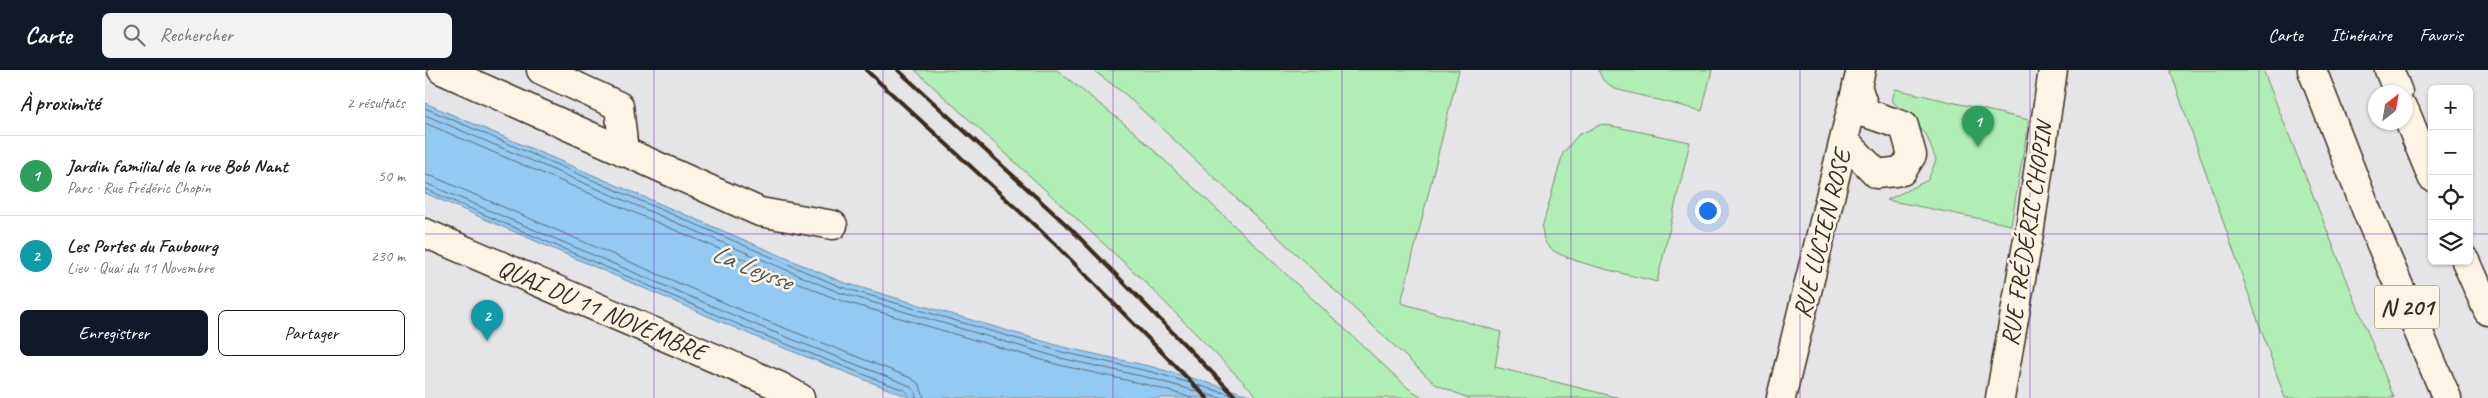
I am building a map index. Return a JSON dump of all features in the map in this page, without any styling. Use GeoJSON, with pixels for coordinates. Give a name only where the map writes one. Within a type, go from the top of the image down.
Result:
{"type":"FeatureCollection","features":[{"type":"Feature","properties":{"kind":"main road"},"geometry":{"type":"LineString","coordinates":[[442,70],[760,212],[833,225]]}},
{"type":"Feature","properties":{"kind":"main road"},"geometry":{"type":"LineString","coordinates":[[541,70],[619,106],[625,152]]}},
{"type":"Feature","properties":{"kind":"main road","name":"RUE FRÉDÉRIC CHOPIN"},"geometry":{"type":"LineString","coordinates":[[2000,398],[2030,228],[2053,70]]}},
{"type":"Feature","properties":{"kind":"main road","name":"N 201"},"geometry":{"type":"LineString","coordinates":[[2312,70],[2368,214],[2447,398]]}},
{"type":"Feature","properties":{"kind":"main road"},"geometry":{"type":"LineString","coordinates":[[2389,70],[2395,85]]}},
{"type":"Feature","properties":{"kind":"main road"},"geometry":{"type":"LineString","coordinates":[[1845,141],[1877,174],[1902,171],[1912,155],[1903,126],[1866,113],[1859,78]]}},
{"type":"Feature","properties":{"kind":"main road","name":"RUE LUCIEN ROSE"},"geometry":{"type":"LineString","coordinates":[[1781,398],[1859,78]]}},
{"type":"Feature","properties":{"kind":"main road"},"geometry":{"type":"LineString","coordinates":[[2413,130],[2431,175]]}},
{"type":"Feature","properties":{"kind":"main road","name":"QUAI DU 11 NOVEMBRE"},"geometry":{"type":"LineString","coordinates":[[425,233],[789,392],[822,398]]}},
{"type":"Feature","properties":{"kind":"main road","name":"N 201"},"geometry":{"type":"LineString","coordinates":[[2468,265],[2488,311]]}},
{"type":"Feature","properties":{"kind":"green space"},"geometry":{"type":"Polygon","coordinates":[[[915,70],[1057,70],[1131,129],[1408,388],[1424,398],[1259,398],[1143,280],[915,70]]]}},
{"type":"Feature","properties":{"kind":"green space"},"geometry":{"type":"Polygon","coordinates":[[[1093,70],[1459,70],[1401,303],[1501,332],[1495,367],[1620,398],[1468,398],[1435,384],[1126,95],[1093,70]]]}},
{"type":"Feature","properties":{"kind":"green space"},"geometry":{"type":"Polygon","coordinates":[[[1598,70],[1712,70],[1702,111],[1615,89],[1603,80],[1598,70]]]}},
{"type":"Feature","properties":{"kind":"green space"},"geometry":{"type":"Polygon","coordinates":[[[2170,70],[2263,70],[2394,398],[2285,398],[2170,70]]]}},
{"type":"Feature","properties":{"kind":"green space"},"geometry":{"type":"Polygon","coordinates":[[[1895,89],[2029,120],[2011,225],[1887,200],[1928,180],[1936,160],[1926,134],[1892,101],[1895,89]]]}},
{"type":"Feature","properties":{"kind":"green space"},"geometry":{"type":"Polygon","coordinates":[[[1602,124],[1690,142],[1657,282],[1572,259],[1551,249],[1544,240],[1542,228],[1563,153],[1578,135],[1602,124]]]}},
{"type":"Feature","properties":{"kind":"water","name":"La Leysse"},"geometry":{"type":"Polygon","coordinates":[[[425,103],[842,282],[1063,347],[1153,367],[1260,398],[911,398],[756,337],[425,193],[425,103]]]}},
{"type":"Feature","properties":{"kind":"railway"},"geometry":{"type":"LineString","coordinates":[[866,70],[1056,245],[1207,398]]}},
{"type":"Feature","properties":{"kind":"railway"},"geometry":{"type":"LineString","coordinates":[[898,70],[1071,229],[1237,398]]}},
{"type":"Feature","properties":{"kind":"place","name":"Jardin familial de la rue Bob Nant"},"geometry":{"type":"Point","coordinates":[1978,147]}},
{"type":"Feature","properties":{"kind":"place","name":"Les Portes du Faubourg"},"geometry":{"type":"Point","coordinates":[487,341]}}]}
